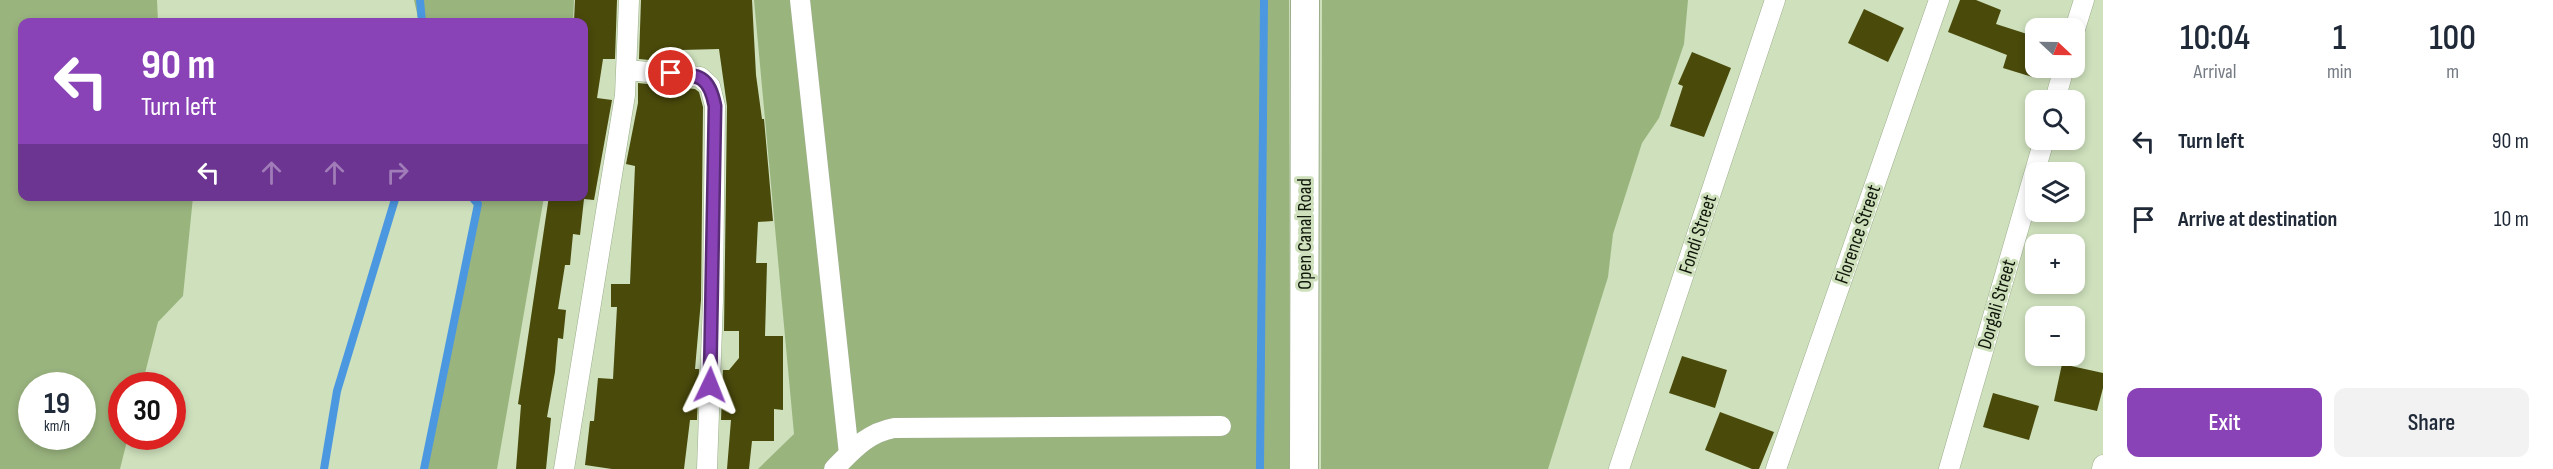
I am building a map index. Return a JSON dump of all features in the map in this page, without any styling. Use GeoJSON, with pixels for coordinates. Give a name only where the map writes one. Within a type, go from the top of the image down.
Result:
{"type":"FeatureCollection","features":[{"type":"Feature","properties":{"kind":"main road","name":"Open Canal Road"},"geometry":{"type":"LineString","coordinates":[[1304,469],[1305,0]]}},
{"type":"Feature","properties":{"kind":"street"},"geometry":{"type":"LineString","coordinates":[[564,469],[627,70],[629,0]]}},
{"type":"Feature","properties":{"kind":"street"},"geometry":{"type":"LineString","coordinates":[[800,0],[849,454]]}},
{"type":"Feature","properties":{"kind":"street","name":"Fondi Street"},"geometry":{"type":"LineString","coordinates":[[1619,469],[1775,0]]}},
{"type":"Feature","properties":{"kind":"street","name":"Florence Street"},"geometry":{"type":"LineString","coordinates":[[1776,469],[1939,0]]}},
{"type":"Feature","properties":{"kind":"street"},"geometry":{"type":"LineString","coordinates":[[2078,18],[2084,0]]}},
{"type":"Feature","properties":{"kind":"street"},"geometry":{"type":"LineString","coordinates":[[627,70],[693,75],[705,81],[713,95],[715,118],[713,300],[707,469]]}},
{"type":"Feature","properties":{"kind":"street","name":"Dorgali Street"},"geometry":{"type":"LineString","coordinates":[[1949,469],[2041,150]]}},
{"type":"Feature","properties":{"kind":"street"},"geometry":{"type":"LineString","coordinates":[[834,469],[866,438],[878,430],[894,428],[1221,426]]}},
{"type":"Feature","properties":{"kind":"green space"},"geometry":{"type":"Polygon","coordinates":[[[0,0],[157,0],[158,18],[18,18],[18,201],[193,201],[183,296],[158,322],[145,372],[108,372],[108,450],[125,450],[120,469],[0,469],[0,0]]]}},
{"type":"Feature","properties":{"kind":"green space"},"geometry":{"type":"Polygon","coordinates":[[[414,0],[574,0],[573,18],[418,18],[414,0]]]}},
{"type":"Feature","properties":{"kind":"green space"},"geometry":{"type":"Polygon","coordinates":[[[754,0],[1289,0],[1290,469],[758,469],[794,434],[754,0]]]}},
{"type":"Feature","properties":{"kind":"green space"},"geometry":{"type":"Polygon","coordinates":[[[1322,0],[1688,0],[1684,44],[1659,118],[1642,143],[1613,234],[1608,277],[1548,469],[1321,469],[1322,0]]]}},
{"type":"Feature","properties":{"kind":"green space"},"geometry":{"type":"Polygon","coordinates":[[[475,201],[543,201],[497,469],[424,469],[478,204],[475,201]]]}},
{"type":"Feature","properties":{"kind":"building"},"geometry":{"type":"Polygon","coordinates":[[[575,0],[617,0],[615,59],[603,59],[597,98],[612,100],[594,200],[588,199],[588,18],[574,18],[575,0]]]}},
{"type":"Feature","properties":{"kind":"building"},"geometry":{"type":"Polygon","coordinates":[[[641,0],[752,0],[756,75],[762,119],[764,119],[773,221],[758,222],[756,263],[767,263],[765,336],[783,336],[783,410],[774,409],[774,441],[752,441],[749,469],[727,469],[731,420],[721,420],[723,370],[729,370],[739,358],[739,331],[724,331],[727,106],[719,49],[681,50],[681,63],[639,59],[641,0]]]}},
{"type":"Feature","properties":{"kind":"building"},"geometry":{"type":"Polygon","coordinates":[[[1960,0],[1976,0],[2001,10],[1996,24],[2025,33],[2025,75],[2003,68],[2007,55],[1948,32],[1960,0]]]}},
{"type":"Feature","properties":{"kind":"building"},"geometry":{"type":"Polygon","coordinates":[[[1864,9],[1904,28],[1888,62],[1848,43],[1864,9]]]}},
{"type":"Feature","properties":{"kind":"building"},"geometry":{"type":"Polygon","coordinates":[[[1692,52],[1731,68],[1704,137],[1670,126],[1683,86],[1678,84],[1692,52]]]}},
{"type":"Feature","properties":{"kind":"building"},"geometry":{"type":"Polygon","coordinates":[[[638,83],[695,89],[699,92],[703,107],[701,300],[695,369],[699,369],[697,420],[690,420],[684,469],[612,469],[585,465],[590,421],[594,421],[598,378],[613,379],[617,307],[611,307],[611,284],[630,284],[635,166],[626,164],[638,103],[638,83]]]}},
{"type":"Feature","properties":{"kind":"building"},"geometry":{"type":"Polygon","coordinates":[[[548,201],[584,201],[580,235],[573,234],[570,265],[565,265],[558,309],[566,310],[563,339],[558,338],[547,417],[551,418],[546,469],[516,469],[521,405],[518,404],[548,201]]]}},
{"type":"Feature","properties":{"kind":"building"},"geometry":{"type":"Polygon","coordinates":[[[1682,356],[1727,370],[1715,408],[1669,393],[1682,356]]]}},
{"type":"Feature","properties":{"kind":"building"},"geometry":{"type":"Polygon","coordinates":[[[2062,366],[2103,373],[2103,388],[2097,411],[2054,401],[2062,366]]]}},
{"type":"Feature","properties":{"kind":"building"},"geometry":{"type":"Polygon","coordinates":[[[1993,393],[2039,406],[2029,440],[1983,427],[1993,393]]]}},
{"type":"Feature","properties":{"kind":"building"},"geometry":{"type":"Polygon","coordinates":[[[1720,412],[1774,432],[1759,469],[1752,469],[1705,450],[1720,412]]]}},
{"type":"Feature","properties":{"kind":"waterway"},"geometry":{"type":"LineString","coordinates":[[420,0],[422,18]]}},
{"type":"Feature","properties":{"kind":"waterway"},"geometry":{"type":"LineString","coordinates":[[1260,469],[1264,0]]}},
{"type":"Feature","properties":{"kind":"waterway"},"geometry":{"type":"LineString","coordinates":[[324,469],[337,391],[394,201]]}},
{"type":"Feature","properties":{"kind":"waterway"},"geometry":{"type":"LineString","coordinates":[[424,469],[478,204],[475,201]]}},
{"type":"Feature","properties":{"kind":"route"},"geometry":{"type":"LineString","coordinates":[[671,73],[693,75],[705,81],[710,86],[715,106],[710,385]]}}]}
